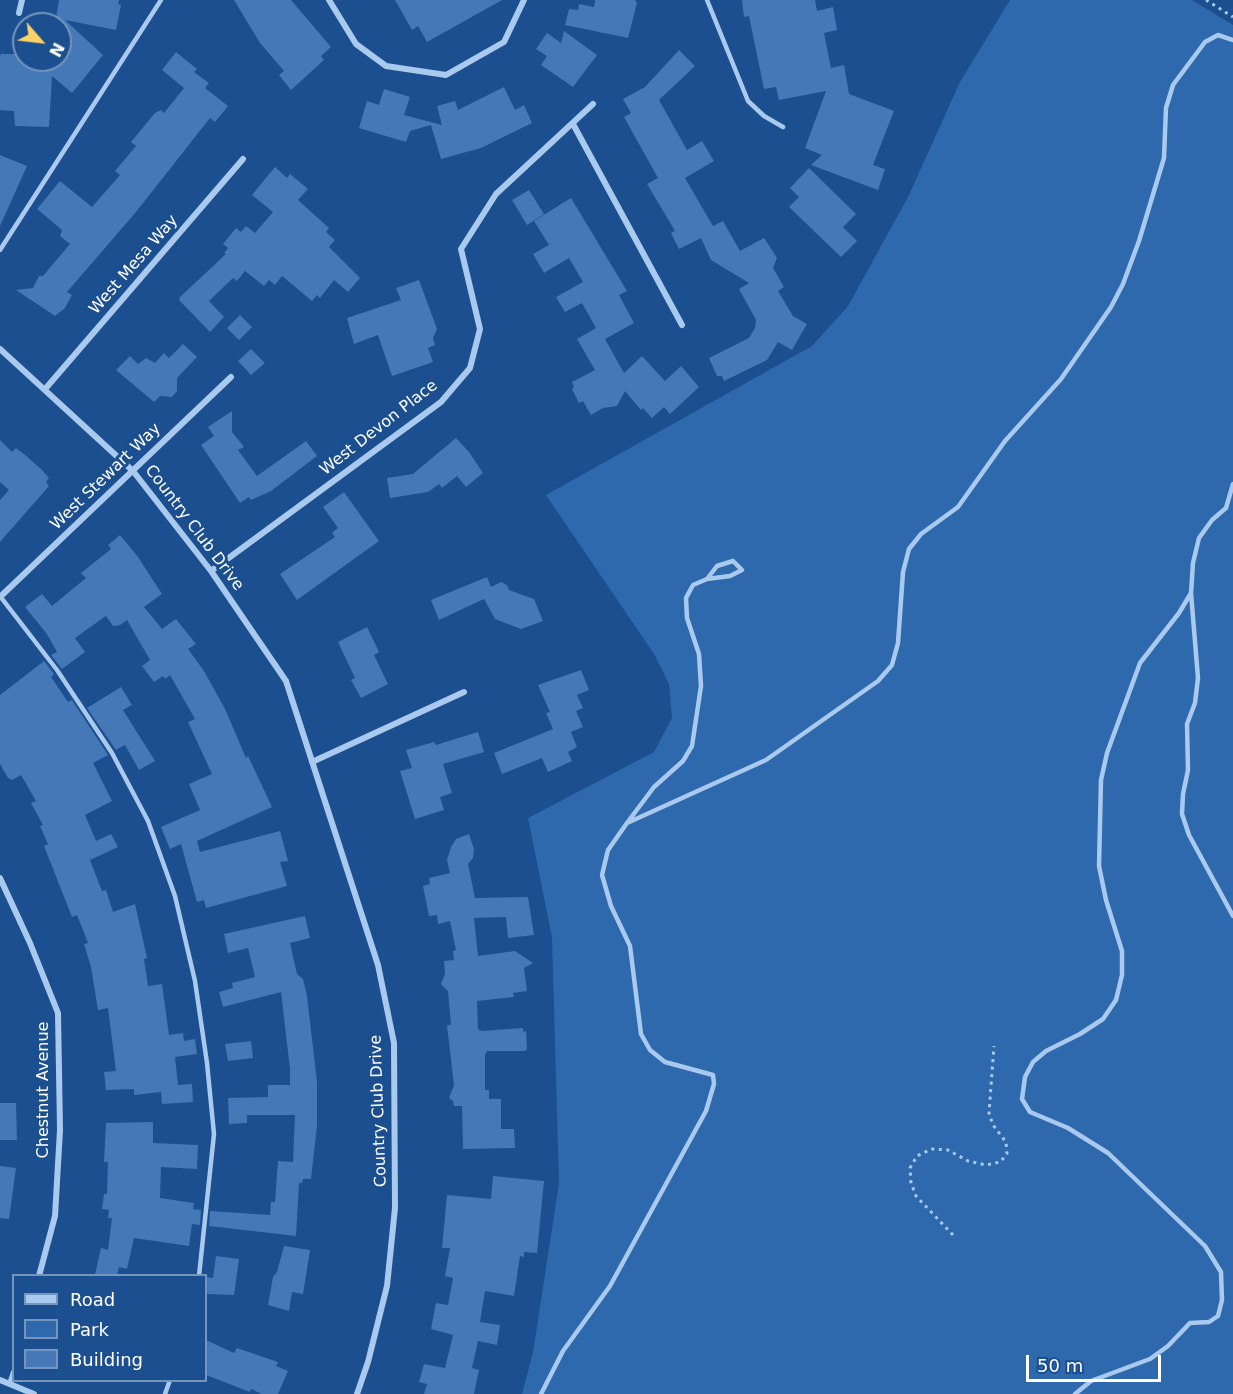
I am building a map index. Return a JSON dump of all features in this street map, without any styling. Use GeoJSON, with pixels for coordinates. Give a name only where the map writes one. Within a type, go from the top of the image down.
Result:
{"type":"FeatureCollection","features":[{"type":"Feature","properties":{"kind":"street"},"geometry":{"type":"LineString","coordinates":[[329,0],[356,44],[386,66],[446,75],[504,42],[524,0]]}},
{"type":"Feature","properties":{"kind":"street","name":"West Devon Place"},"geometry":{"type":"LineString","coordinates":[[211,571],[441,402],[470,368],[480,329],[461,249],[496,194],[593,104]]}},
{"type":"Feature","properties":{"kind":"street"},"geometry":{"type":"LineString","coordinates":[[573,124],[682,325]]}},
{"type":"Feature","properties":{"kind":"street","name":"West Mesa Way"},"geometry":{"type":"LineString","coordinates":[[46,388],[243,159]]}},
{"type":"Feature","properties":{"kind":"street","name":"Country Club Drive"},"geometry":{"type":"LineString","coordinates":[[0,349],[46,388],[133,471],[211,571],[286,681],[378,965],[394,1043],[395,1208],[387,1287],[368,1362],[357,1394]]}},
{"type":"Feature","properties":{"kind":"street","name":"West Stewart Way"},"geometry":{"type":"LineString","coordinates":[[0,596],[231,377]]}},
{"type":"Feature","properties":{"kind":"street"},"geometry":{"type":"LineString","coordinates":[[312,762],[464,692]]}},
{"type":"Feature","properties":{"kind":"street","name":"Chestnut Avenue"},"geometry":{"type":"LineString","coordinates":[[0,878],[30,943],[58,1013],[60,1130],[55,1216],[39,1274]]}},
{"type":"Feature","properties":{"kind":"street"},"geometry":{"type":"LineString","coordinates":[[10,1384],[12,1378]]}},
{"type":"Feature","properties":{"kind":"street"},"geometry":{"type":"LineString","coordinates":[[0,1380],[34,1394]]}},
{"type":"Feature","properties":{"kind":"lane"},"geometry":{"type":"LineString","coordinates":[[0,250],[161,0]]}},
{"type":"Feature","properties":{"kind":"lane"},"geometry":{"type":"LineString","coordinates":[[707,0],[748,101],[764,116],[783,126]]}},
{"type":"Feature","properties":{"kind":"lane"},"geometry":{"type":"LineString","coordinates":[[627,823],[766,760],[878,681],[892,665],[898,643],[903,572],[909,549],[921,534],[958,507],[1005,441],[1061,379],[1111,307],[1123,284],[1139,241],[1164,158],[1166,108],[1173,85],[1205,42],[1218,35],[1233,40]]}},
{"type":"Feature","properties":{"kind":"lane"},"geometry":{"type":"LineString","coordinates":[[1233,484],[1226,508],[1212,520],[1199,538],[1191,593],[1198,678],[1196,703],[1187,724],[1188,770],[1182,814],[1189,834],[1233,916]]}},
{"type":"Feature","properties":{"kind":"lane"},"geometry":{"type":"LineString","coordinates":[[541,1394],[563,1351],[610,1286],[706,1111],[714,1084],[713,1075],[665,1062],[650,1050],[641,1034],[630,946],[611,906],[602,875],[608,850],[654,787],[682,761],[692,746],[701,686],[699,654],[687,618],[686,598],[693,585],[707,579],[730,576],[742,570],[733,561],[717,566],[707,579]]}},
{"type":"Feature","properties":{"kind":"lane"},"geometry":{"type":"LineString","coordinates":[[1075,1394],[1091,1381],[1150,1359],[1168,1346],[1190,1323],[1209,1322],[1218,1316],[1222,1300],[1221,1272],[1205,1246],[1108,1153],[1068,1128],[1030,1112],[1022,1099],[1025,1077],[1033,1062],[1046,1051],[1080,1034],[1103,1019],[1116,1000],[1122,975],[1122,951],[1106,900],[1099,866],[1101,780],[1107,753],[1140,663],[1179,613],[1191,593]]}},
{"type":"Feature","properties":{"kind":"lane"},"geometry":{"type":"LineString","coordinates":[[0,596],[57,670],[112,753],[148,821],[175,896],[195,981],[207,1063],[214,1134],[199,1274]]}},
{"type":"Feature","properties":{"kind":"path"},"geometry":{"type":"LineString","coordinates":[[1206,0],[1233,17]]}},
{"type":"Feature","properties":{"kind":"path"},"geometry":{"type":"LineString","coordinates":[[954,1235],[916,1196],[910,1183],[910,1168],[917,1156],[932,1149],[948,1150],[969,1161],[986,1165],[1000,1162],[1007,1155],[1006,1142],[993,1125],[989,1113],[994,1046]]}},
{"type":"Feature","properties":{"kind":"green space"},"geometry":{"type":"Polygon","coordinates":[[[1010,0],[1192,0],[1233,25],[1233,1394],[522,1394],[533,1352],[559,1183],[552,937],[528,818],[654,752],[672,718],[669,684],[654,654],[546,495],[812,346],[848,306],[908,197],[960,82],[1010,0]]]}},
{"type":"Feature","properties":{"kind":"building"},"geometry":{"type":"Polygon","coordinates":[[[59,0],[119,0],[118,4],[121,5],[116,30],[72,21],[72,12],[57,12],[59,0]]]}},
{"type":"Feature","properties":{"kind":"building"},"geometry":{"type":"Polygon","coordinates":[[[234,0],[291,0],[331,47],[321,56],[324,60],[291,90],[279,75],[284,71],[260,43],[234,0]]]}},
{"type":"Feature","properties":{"kind":"building"},"geometry":{"type":"Polygon","coordinates":[[[395,0],[502,0],[427,42],[418,26],[412,30],[395,0]]]}},
{"type":"Feature","properties":{"kind":"building"},"geometry":{"type":"Polygon","coordinates":[[[595,0],[635,0],[637,3],[628,38],[565,25],[569,9],[578,10],[579,4],[594,7],[595,0]]]}},
{"type":"Feature","properties":{"kind":"building"},"geometry":{"type":"Polygon","coordinates":[[[742,0],[815,0],[817,11],[833,7],[837,30],[824,33],[831,68],[844,65],[849,94],[894,111],[873,165],[885,169],[878,190],[811,165],[822,155],[805,148],[826,91],[779,100],[776,87],[764,89],[749,16],[744,17],[742,0]]]}},
{"type":"Feature","properties":{"kind":"building"},"geometry":{"type":"Polygon","coordinates":[[[72,26],[103,55],[72,93],[52,76],[49,127],[15,126],[14,111],[0,110],[1,54],[12,54],[12,72],[72,72],[72,26]]]}},
{"type":"Feature","properties":{"kind":"building"},"geometry":{"type":"Polygon","coordinates":[[[564,31],[597,55],[573,87],[541,65],[547,56],[536,49],[547,33],[561,43],[564,31]]]}},
{"type":"Feature","properties":{"kind":"building"},"geometry":{"type":"Polygon","coordinates":[[[679,50],[695,66],[659,100],[687,150],[702,141],[714,161],[685,178],[713,226],[723,221],[740,251],[764,238],[777,258],[773,268],[784,287],[778,291],[793,316],[807,324],[792,350],[778,342],[767,360],[724,381],[722,376],[717,376],[709,358],[749,338],[755,328],[756,320],[739,289],[749,283],[711,260],[701,238],[679,249],[671,233],[675,231],[647,184],[658,178],[624,117],[631,113],[623,99],[645,87],[679,50]]]}},
{"type":"Feature","properties":{"kind":"building"},"geometry":{"type":"Polygon","coordinates":[[[176,52],[197,69],[194,72],[209,83],[205,88],[228,106],[215,122],[210,118],[136,212],[67,292],[72,295],[65,308],[55,316],[16,290],[33,288],[39,276],[43,276],[70,244],[60,236],[62,230],[37,209],[60,181],[92,207],[120,175],[115,171],[136,146],[131,142],[155,113],[161,110],[164,113],[184,88],[162,70],[176,52]]]}},
{"type":"Feature","properties":{"kind":"building"},"geometry":{"type":"Polygon","coordinates":[[[504,87],[515,110],[524,105],[532,123],[481,148],[441,159],[431,125],[410,131],[406,142],[359,128],[367,101],[379,105],[384,89],[410,97],[404,115],[442,125],[437,106],[455,101],[458,110],[504,87]]]}},
{"type":"Feature","properties":{"kind":"building"},"geometry":{"type":"Polygon","coordinates":[[[0,155],[27,166],[0,226],[0,155]]]}},
{"type":"Feature","properties":{"kind":"building"},"geometry":{"type":"Polygon","coordinates":[[[275,167],[287,178],[290,174],[308,189],[298,200],[329,228],[326,232],[335,240],[329,247],[360,278],[348,292],[334,280],[320,298],[317,295],[312,301],[282,276],[275,285],[269,280],[264,286],[245,271],[237,281],[233,278],[209,301],[224,317],[210,332],[179,300],[180,297],[226,254],[224,253],[228,248],[223,244],[236,228],[241,232],[246,226],[255,233],[273,212],[252,195],[275,167]]]}},
{"type":"Feature","properties":{"kind":"building"},"geometry":{"type":"Polygon","coordinates":[[[809,168],[856,214],[843,227],[857,241],[841,257],[789,207],[799,197],[790,188],[809,168]]]}},
{"type":"Feature","properties":{"kind":"building"},"geometry":{"type":"Polygon","coordinates":[[[529,190],[544,214],[527,225],[512,200],[529,190]]]}},
{"type":"Feature","properties":{"kind":"building"},"geometry":{"type":"Polygon","coordinates":[[[571,198],[627,291],[619,295],[634,323],[605,339],[624,373],[642,356],[665,381],[681,366],[699,387],[670,414],[664,407],[652,418],[643,408],[641,410],[625,391],[617,406],[603,408],[591,415],[583,401],[579,403],[572,389],[574,387],[572,382],[595,370],[577,339],[596,328],[582,303],[565,312],[556,297],[583,282],[569,258],[544,273],[533,254],[549,245],[534,221],[571,198]]]}},
{"type":"Feature","properties":{"kind":"building"},"geometry":{"type":"Polygon","coordinates":[[[419,280],[437,329],[433,338],[435,345],[428,348],[433,362],[392,376],[378,335],[354,344],[347,318],[401,300],[396,288],[419,280]]]}},
{"type":"Feature","properties":{"kind":"building"},"geometry":{"type":"Polygon","coordinates":[[[240,315],[252,327],[239,340],[227,328],[240,315]]]}},
{"type":"Feature","properties":{"kind":"building"},"geometry":{"type":"Polygon","coordinates":[[[183,344],[197,357],[177,378],[177,391],[172,397],[160,396],[154,402],[116,370],[130,356],[138,364],[146,358],[155,363],[164,353],[169,358],[183,344]]]}},
{"type":"Feature","properties":{"kind":"building"},"geometry":{"type":"Polygon","coordinates":[[[251,349],[265,363],[251,375],[238,361],[251,349]]]}},
{"type":"Feature","properties":{"kind":"building"},"geometry":{"type":"Polygon","coordinates":[[[232,411],[232,432],[244,447],[238,450],[257,476],[306,441],[317,456],[271,491],[251,500],[249,497],[240,503],[201,445],[214,436],[208,427],[232,411]]]}},
{"type":"Feature","properties":{"kind":"building"},"geometry":{"type":"Polygon","coordinates":[[[456,438],[483,473],[466,487],[457,476],[442,488],[439,484],[428,492],[390,498],[387,478],[413,474],[456,438]]]}},
{"type":"Feature","properties":{"kind":"building"},"geometry":{"type":"Polygon","coordinates":[[[0,440],[12,452],[16,448],[42,470],[49,478],[46,482],[49,486],[0,542],[0,500],[9,490],[0,482],[0,440]]]}},
{"type":"Feature","properties":{"kind":"building"},"geometry":{"type":"Polygon","coordinates":[[[344,492],[379,541],[297,600],[280,574],[335,537],[332,533],[338,528],[323,507],[344,492]]]}},
{"type":"Feature","properties":{"kind":"building"},"geometry":{"type":"Polygon","coordinates":[[[120,535],[138,557],[162,594],[144,607],[162,629],[176,619],[196,644],[188,649],[204,671],[225,709],[246,758],[248,756],[272,807],[197,841],[200,852],[280,831],[288,861],[280,862],[287,886],[206,908],[204,900],[197,902],[181,844],[170,849],[161,827],[200,810],[189,784],[212,774],[188,722],[195,719],[170,675],[165,679],[163,676],[154,682],[142,666],[150,660],[127,620],[120,625],[113,626],[106,616],[75,638],[85,652],[62,669],[51,655],[57,652],[47,634],[25,607],[42,594],[52,606],[86,578],[81,573],[111,549],[108,545],[120,535]]]}},
{"type":"Feature","properties":{"kind":"building"},"geometry":{"type":"Polygon","coordinates":[[[487,577],[491,587],[501,582],[507,585],[509,590],[534,599],[543,621],[521,629],[495,619],[484,599],[439,620],[431,600],[487,577]]]}},
{"type":"Feature","properties":{"kind":"building"},"geometry":{"type":"Polygon","coordinates":[[[367,627],[379,652],[374,655],[388,684],[361,698],[351,680],[355,678],[338,642],[367,627]]]}},
{"type":"Feature","properties":{"kind":"building"},"geometry":{"type":"Polygon","coordinates":[[[44,661],[54,674],[51,677],[68,702],[72,700],[108,755],[93,763],[112,801],[85,815],[96,841],[111,834],[118,847],[90,860],[102,891],[106,890],[113,912],[135,904],[147,958],[144,959],[148,986],[162,984],[169,1035],[183,1033],[184,1041],[195,1039],[197,1054],[175,1057],[178,1085],[192,1084],[193,1102],[162,1104],[161,1092],[134,1095],[134,1089],[106,1090],[104,1072],[116,1071],[108,1008],[98,1010],[91,967],[84,944],[88,943],[77,915],[72,917],[44,846],[48,844],[40,826],[43,825],[31,803],[36,801],[21,775],[12,780],[8,778],[0,764],[0,695],[44,661]]]}},
{"type":"Feature","properties":{"kind":"building"},"geometry":{"type":"Polygon","coordinates":[[[581,670],[589,690],[577,695],[583,708],[576,711],[583,727],[571,732],[577,747],[568,752],[572,761],[548,772],[542,758],[502,774],[494,753],[553,729],[546,713],[550,712],[538,685],[581,670]]]}},
{"type":"Feature","properties":{"kind":"building"},"geometry":{"type":"Polygon","coordinates":[[[121,687],[132,705],[123,710],[155,761],[139,770],[125,745],[116,750],[87,708],[121,687]]]}},
{"type":"Feature","properties":{"kind":"building"},"geometry":{"type":"Polygon","coordinates":[[[478,732],[484,752],[443,764],[452,793],[440,797],[444,810],[415,819],[400,771],[412,768],[406,750],[434,742],[436,745],[478,732]]]}},
{"type":"Feature","properties":{"kind":"building"},"geometry":{"type":"Polygon","coordinates":[[[469,834],[474,849],[473,858],[468,864],[475,898],[528,897],[534,935],[508,938],[506,917],[474,918],[478,956],[515,951],[533,963],[524,968],[527,991],[513,993],[514,997],[477,1001],[478,1029],[481,1031],[523,1028],[523,1032],[526,1031],[527,1049],[525,1051],[487,1051],[485,1055],[485,1090],[489,1090],[489,1099],[501,1099],[501,1129],[514,1129],[515,1148],[463,1149],[462,1106],[454,1106],[453,1101],[449,1098],[454,1085],[447,1025],[451,1025],[448,991],[441,984],[445,974],[444,961],[454,960],[453,951],[456,950],[450,921],[438,924],[437,915],[429,916],[423,886],[430,884],[429,878],[450,873],[447,860],[451,847],[456,839],[469,834]]]}},
{"type":"Feature","properties":{"kind":"building"},"geometry":{"type":"Polygon","coordinates":[[[305,916],[310,938],[290,943],[297,974],[303,979],[307,996],[317,1082],[317,1126],[311,1179],[303,1179],[302,1183],[299,1183],[296,1236],[209,1226],[210,1211],[270,1215],[271,1202],[275,1202],[278,1161],[293,1162],[295,1115],[247,1115],[247,1123],[229,1124],[228,1098],[268,1097],[268,1085],[290,1085],[290,1069],[281,992],[223,1007],[219,992],[233,988],[232,983],[255,977],[248,948],[228,953],[224,934],[305,916]]]}},
{"type":"Feature","properties":{"kind":"building"},"geometry":{"type":"Polygon","coordinates":[[[251,1041],[253,1058],[228,1061],[225,1044],[251,1041]]]}},
{"type":"Feature","properties":{"kind":"building"},"geometry":{"type":"Polygon","coordinates":[[[0,1103],[16,1103],[17,1140],[0,1140],[0,1103]]]}},
{"type":"Feature","properties":{"kind":"building"},"geometry":{"type":"Polygon","coordinates":[[[153,1122],[153,1143],[198,1145],[197,1169],[161,1167],[160,1198],[194,1203],[193,1209],[201,1210],[200,1225],[192,1224],[189,1246],[134,1238],[127,1269],[119,1267],[117,1274],[95,1274],[101,1248],[108,1250],[112,1218],[108,1218],[109,1210],[102,1209],[104,1194],[107,1194],[108,1162],[104,1162],[106,1123],[153,1122]]]}},
{"type":"Feature","properties":{"kind":"building"},"geometry":{"type":"Polygon","coordinates":[[[0,1166],[16,1168],[9,1219],[0,1218],[0,1166]]]}},
{"type":"Feature","properties":{"kind":"building"},"geometry":{"type":"Polygon","coordinates":[[[493,1176],[544,1181],[537,1253],[524,1252],[524,1257],[520,1256],[514,1296],[485,1291],[480,1322],[500,1325],[497,1345],[478,1341],[472,1368],[479,1370],[474,1394],[424,1394],[427,1384],[419,1382],[424,1364],[445,1368],[453,1335],[431,1329],[436,1303],[448,1305],[453,1278],[445,1276],[450,1248],[442,1248],[447,1195],[491,1199],[493,1176]]]}},
{"type":"Feature","properties":{"kind":"building"},"geometry":{"type":"Polygon","coordinates":[[[284,1246],[310,1250],[303,1294],[292,1292],[289,1311],[268,1305],[273,1277],[277,1272],[284,1246]]]}},
{"type":"Feature","properties":{"kind":"building"},"geometry":{"type":"Polygon","coordinates":[[[216,1256],[239,1259],[234,1295],[207,1294],[207,1277],[213,1278],[216,1256]]]}},
{"type":"Feature","properties":{"kind":"building"},"geometry":{"type":"Polygon","coordinates":[[[207,1340],[234,1353],[237,1348],[278,1362],[276,1366],[288,1371],[278,1394],[262,1394],[251,1389],[250,1392],[207,1375],[207,1340]]]}}]}
